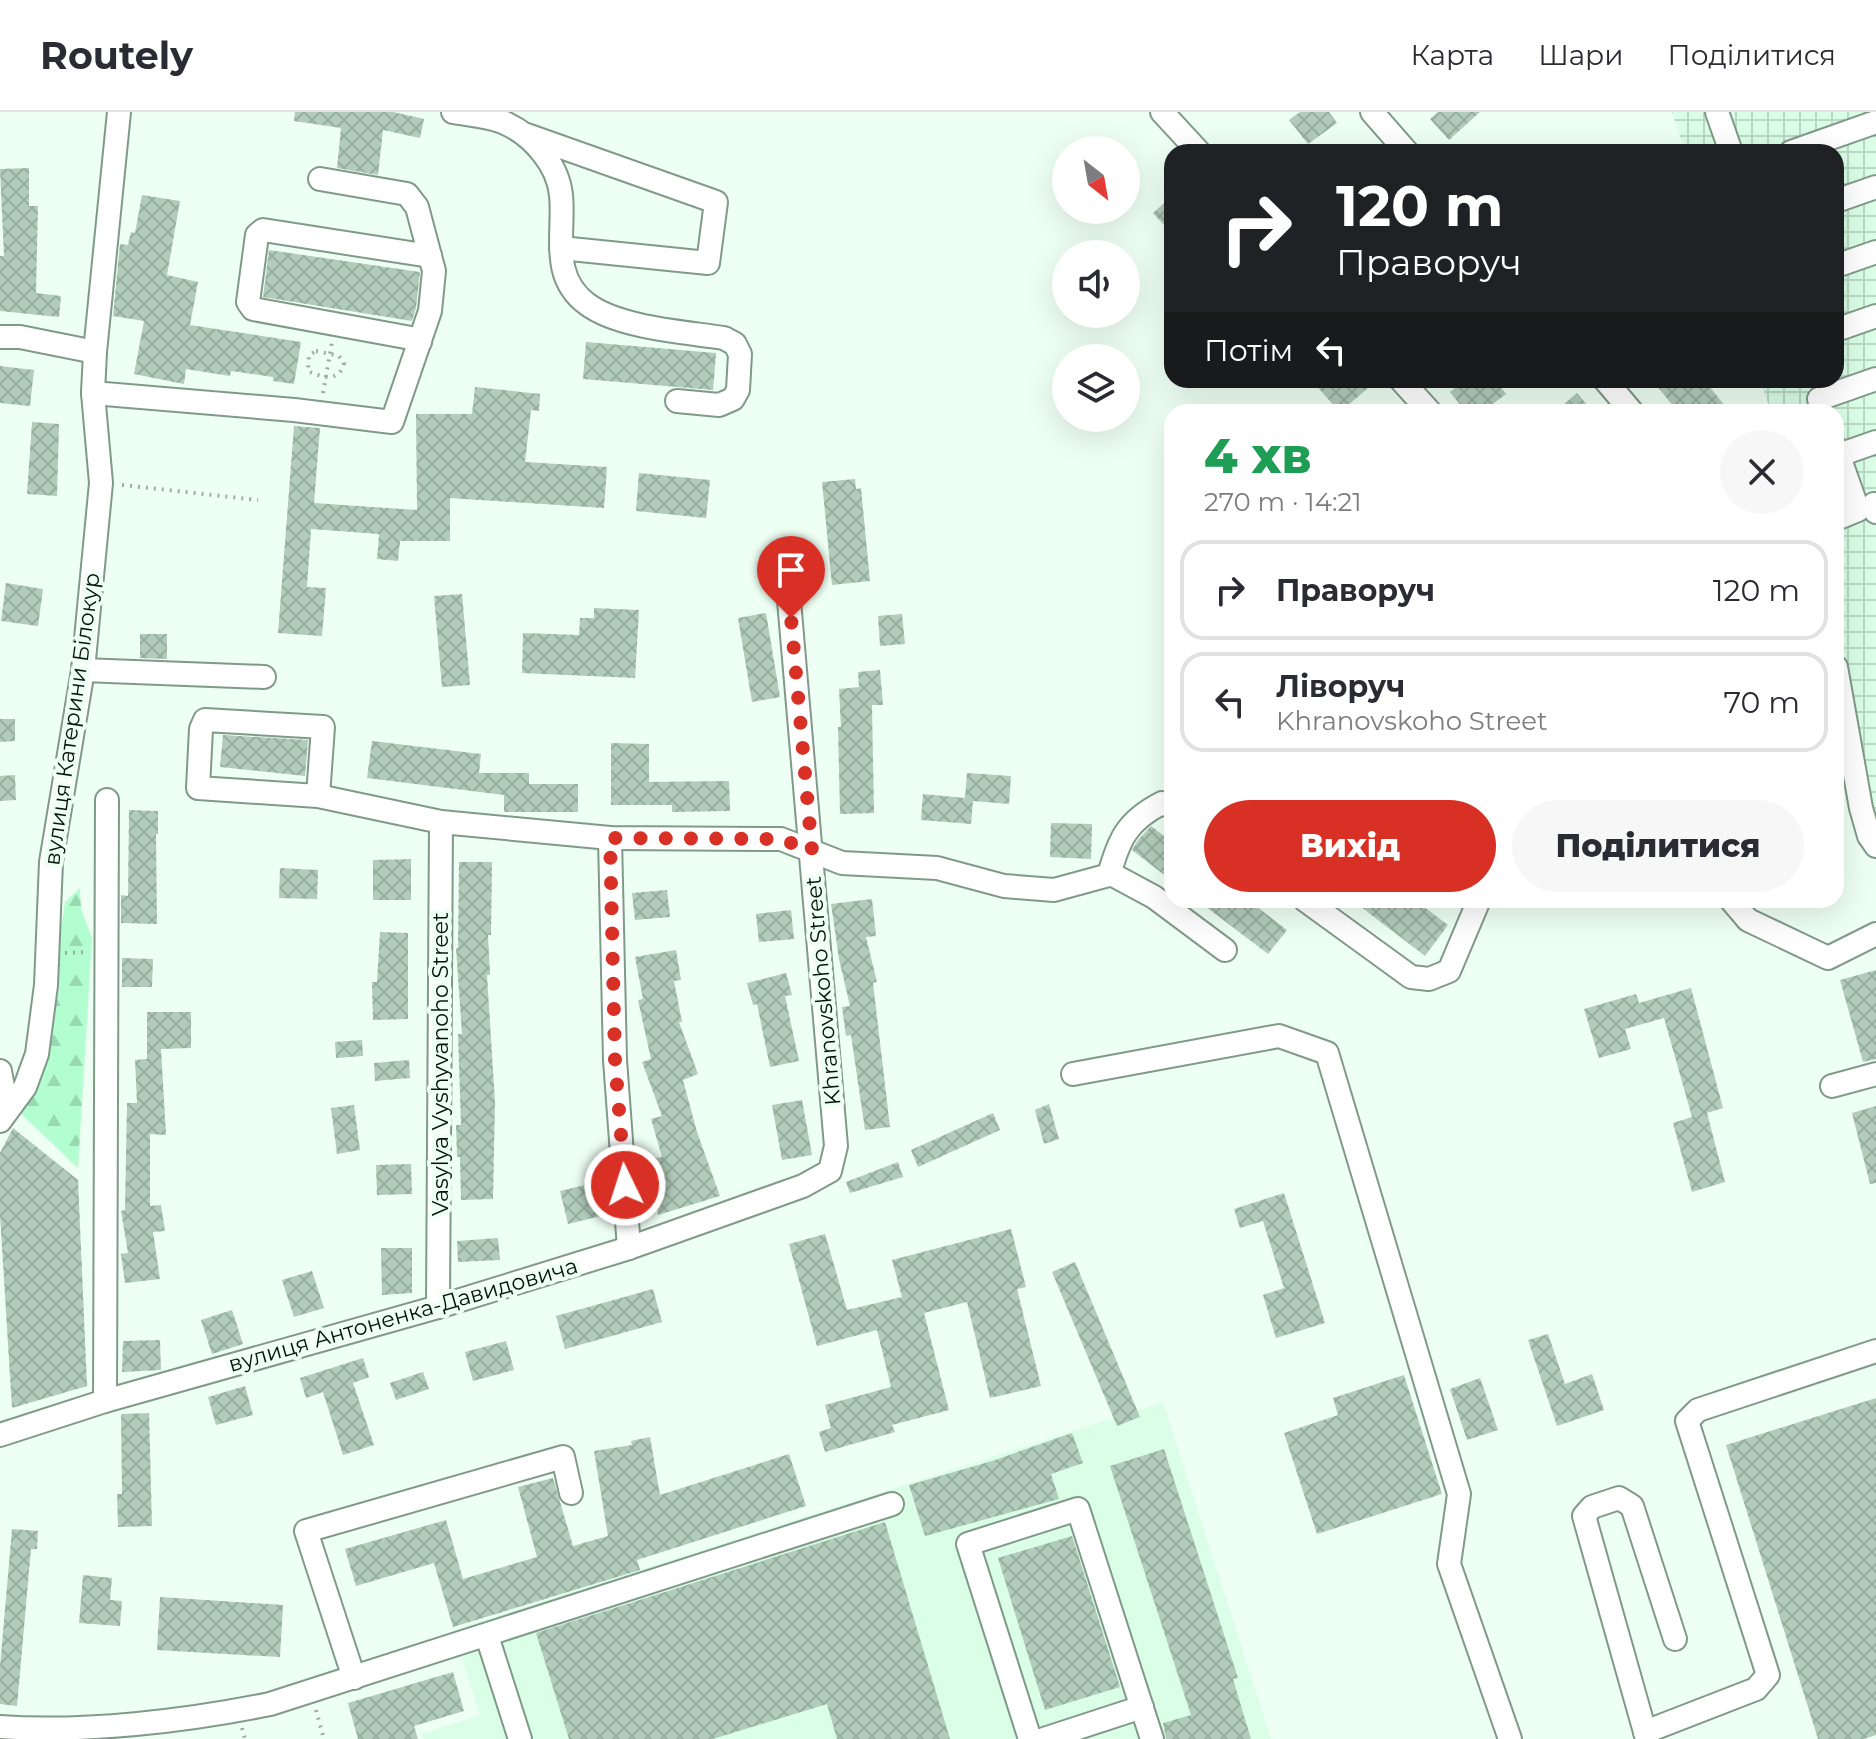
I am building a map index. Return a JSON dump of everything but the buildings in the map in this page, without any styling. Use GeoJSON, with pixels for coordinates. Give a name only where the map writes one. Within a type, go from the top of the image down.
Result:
{"type":"FeatureCollection","features":[{"type":"Feature","properties":{"kind":"street","name":"вулиця Катерини Білокур"},"geometry":{"type":"LineString","coordinates":[[3,1115],[25,1087],[37,1054],[47,955],[51,862],[83,670],[101,483],[93,393],[95,352],[119,112]]}},
{"type":"Feature","properties":{"kind":"street"},"geometry":{"type":"LineString","coordinates":[[453,112],[505,122],[539,149],[556,174],[561,196],[562,267],[585,303],[638,325],[724,338],[735,344],[740,354],[738,390],[733,399],[719,405],[677,401]]}},
{"type":"Feature","properties":{"kind":"street"},"geometry":{"type":"LineString","coordinates":[[1162,112],[1192,144]]}},
{"type":"Feature","properties":{"kind":"street"},"geometry":{"type":"LineString","coordinates":[[1720,113],[1729,144]]}},
{"type":"Feature","properties":{"kind":"street"},"geometry":{"type":"LineString","coordinates":[[1379,115],[1401,144]]}},
{"type":"Feature","properties":{"kind":"street"},"geometry":{"type":"LineString","coordinates":[[1814,144],[1876,122]]}},
{"type":"Feature","properties":{"kind":"street"},"geometry":{"type":"LineString","coordinates":[[522,133],[716,202],[708,263],[561,248]]}},
{"type":"Feature","properties":{"kind":"street"},"geometry":{"type":"LineString","coordinates":[[93,393],[392,422],[430,311],[434,271],[417,207],[407,194],[320,179]]}},
{"type":"Feature","properties":{"kind":"street"},"geometry":{"type":"LineString","coordinates":[[1844,198],[1876,187]]}},
{"type":"Feature","properties":{"kind":"street"},"geometry":{"type":"LineString","coordinates":[[420,342],[253,309],[248,302],[257,235],[263,230],[430,256]]}},
{"type":"Feature","properties":{"kind":"street"},"geometry":{"type":"LineString","coordinates":[[1844,263],[1876,252]]}},
{"type":"Feature","properties":{"kind":"street"},"geometry":{"type":"LineString","coordinates":[[1844,327],[1876,316]]}},
{"type":"Feature","properties":{"kind":"street"},"geometry":{"type":"LineString","coordinates":[[0,337],[20,337],[95,352]]}},
{"type":"Feature","properties":{"kind":"street"},"geometry":{"type":"LineString","coordinates":[[1818,397],[1876,379]]}},
{"type":"Feature","properties":{"kind":"street"},"geometry":{"type":"LineString","coordinates":[[1408,388],[1423,404]]}},
{"type":"Feature","properties":{"kind":"street"},"geometry":{"type":"LineString","coordinates":[[1612,388],[1625,404]]}},
{"type":"Feature","properties":{"kind":"street"},"geometry":{"type":"LineString","coordinates":[[1844,450],[1876,442]]}},
{"type":"Feature","properties":{"kind":"street"},"geometry":{"type":"LineString","coordinates":[[1844,464],[1871,508],[1844,516]]}},
{"type":"Feature","properties":{"kind":"street","name":"Khranovskoho Street"},"geometry":{"type":"LineString","coordinates":[[788,589],[836,1146],[830,1171],[803,1186]]}},
{"type":"Feature","properties":{"kind":"street"},"geometry":{"type":"LineString","coordinates":[[83,670],[264,677]]}},
{"type":"Feature","properties":{"kind":"street"},"geometry":{"type":"LineString","coordinates":[[1844,712],[1861,808],[1869,836],[1876,846]]}},
{"type":"Feature","properties":{"kind":"street"},"geometry":{"type":"LineString","coordinates":[[318,796],[323,727],[205,720],[201,729],[198,788],[318,796],[441,822],[610,838],[781,839],[842,863],[937,868],[1004,886],[1054,890],[1109,875],[1164,904]]}},
{"type":"Feature","properties":{"kind":"street"},"geometry":{"type":"LineString","coordinates":[[105,1401],[107,800]]}},
{"type":"Feature","properties":{"kind":"street"},"geometry":{"type":"LineString","coordinates":[[1109,875],[1116,848],[1137,816],[1164,804]]}},
{"type":"Feature","properties":{"kind":"street","name":"Vasylya Vyshyvanoho Street"},"geometry":{"type":"LineString","coordinates":[[438,1307],[441,822]]}},
{"type":"Feature","properties":{"kind":"street"},"geometry":{"type":"LineString","coordinates":[[610,838],[615,1060],[629,1248]]}},
{"type":"Feature","properties":{"kind":"street"},"geometry":{"type":"LineString","coordinates":[[1169,908],[1225,950]]}},
{"type":"Feature","properties":{"kind":"street"},"geometry":{"type":"LineString","coordinates":[[1316,908],[1411,977],[1429,979],[1449,971],[1476,908]]}},
{"type":"Feature","properties":{"kind":"street"},"geometry":{"type":"LineString","coordinates":[[1738,908],[1748,920],[1828,958],[1876,934]]}},
{"type":"Feature","properties":{"kind":"street"},"geometry":{"type":"LineString","coordinates":[[1073,1074],[1279,1036],[1327,1053],[1459,1494],[1449,1564],[1510,1739]]}},
{"type":"Feature","properties":{"kind":"street"},"geometry":{"type":"LineString","coordinates":[[0,1071],[3,1115]]}},
{"type":"Feature","properties":{"kind":"street"},"geometry":{"type":"LineString","coordinates":[[1832,1086],[1876,1074]]}},
{"type":"Feature","properties":{"kind":"street","name":"вулиця Антоненка-Давидовича"},"geometry":{"type":"LineString","coordinates":[[0,1435],[105,1401],[438,1307],[629,1248],[803,1186]]}},
{"type":"Feature","properties":{"kind":"street"},"geometry":{"type":"LineString","coordinates":[[1675,1639],[1632,1506],[1619,1498],[1592,1507],[1584,1516],[1646,1736],[1756,1689],[1768,1675],[1687,1421],[1698,1410],[1876,1351]]}},
{"type":"Feature","properties":{"kind":"street"},"geometry":{"type":"LineString","coordinates":[[358,1677],[306,1531],[563,1457],[571,1493]]}},
{"type":"Feature","properties":{"kind":"street"},"geometry":{"type":"LineString","coordinates":[[0,1727],[32,1729],[211,1717],[358,1677],[892,1504]]}},
{"type":"Feature","properties":{"kind":"street"},"geometry":{"type":"LineString","coordinates":[[1030,1739],[968,1544],[1078,1509],[1152,1739]]}},
{"type":"Feature","properties":{"kind":"street"},"geometry":{"type":"LineString","coordinates":[[487,1636],[520,1739]]}},
{"type":"Feature","properties":{"kind":"street"},"geometry":{"type":"LineString","coordinates":[[1044,1739],[1142,1707]]}},
{"type":"Feature","properties":{"kind":"path"},"geometry":{"type":"LineString","coordinates":[[319,413],[335,324]]}},
{"type":"Feature","properties":{"kind":"path"},"geometry":{"type":"LineString","coordinates":[[316,351],[330,353],[339,356],[344,363],[338,376],[326,377],[308,371],[309,355],[316,351]]}},
{"type":"Feature","properties":{"kind":"path"},"geometry":{"type":"LineString","coordinates":[[101,483],[258,500]]}},
{"type":"Feature","properties":{"kind":"path"},"geometry":{"type":"LineString","coordinates":[[47,955],[106,953]]}},
{"type":"Feature","properties":{"kind":"path"},"geometry":{"type":"LineString","coordinates":[[310,1692],[324,1739]]}},
{"type":"Feature","properties":{"kind":"shaded area"},"geometry":{"type":"Polygon","coordinates":[[[1672,112],[1876,112],[1876,846],[1844,703],[1844,404],[1768,404],[1763,388],[1844,388],[1844,144],[1682,144],[1672,112]]]}},
{"type":"Feature","properties":{"kind":"shaded area"},"geometry":{"type":"Polygon","coordinates":[[[1163,1402],[1271,1739],[423,1739],[421,1734],[480,1715],[453,1630],[1163,1402]]]}},
{"type":"Feature","properties":{"kind":"green space"},"geometry":{"type":"Polygon","coordinates":[[[80,888],[81,909],[92,938],[78,1168],[17,1110],[54,978],[65,902],[80,888]]]}},
{"type":"Feature","properties":{"kind":"route"},"geometry":{"type":"LineString","coordinates":[[625,1185],[615,1060],[610,838],[781,839],[812,851],[791,618]]}}]}
